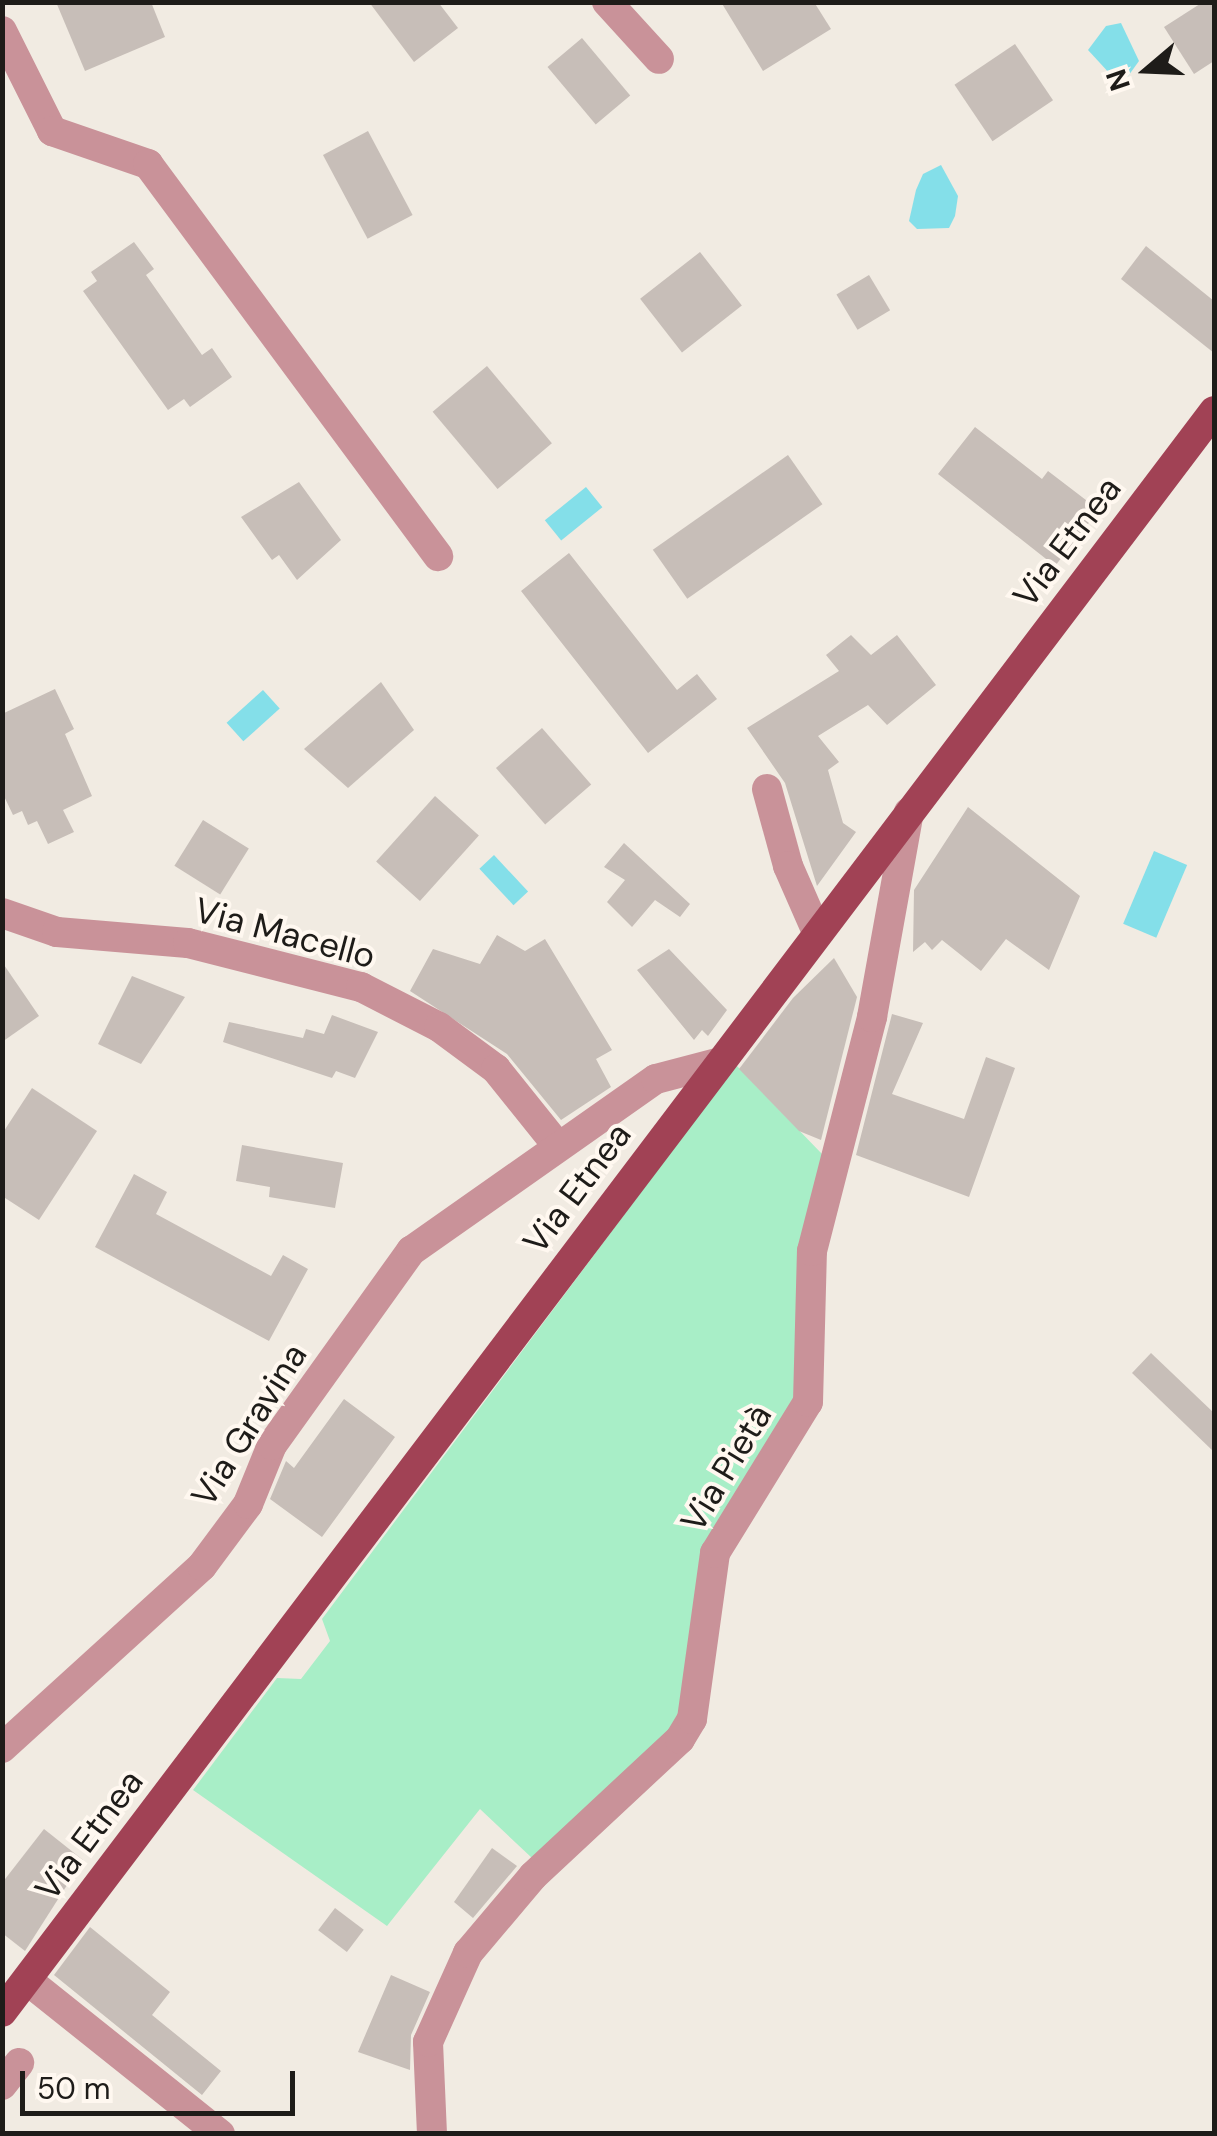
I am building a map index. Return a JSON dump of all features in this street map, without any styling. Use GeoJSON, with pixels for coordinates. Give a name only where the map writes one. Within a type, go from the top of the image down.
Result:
{"type":"FeatureCollection","features":[{"type":"Feature","properties":{"kind":"main road","name":"Via Etnea"},"geometry":{"type":"LineString","coordinates":[[2,2012],[816,932],[1211,417]]}},
{"type":"Feature","properties":{"kind":"street"},"geometry":{"type":"LineString","coordinates":[[607,2],[659,59]]}},
{"type":"Feature","properties":{"kind":"street"},"geometry":{"type":"LineString","coordinates":[[2,31],[52,132],[148,164],[438,556]]}},
{"type":"Feature","properties":{"kind":"street"},"geometry":{"type":"LineString","coordinates":[[767,789],[788,866],[816,932]]}},
{"type":"Feature","properties":{"kind":"street","name":"Via Pietà"},"geometry":{"type":"LineString","coordinates":[[432,2134],[428,2042],[468,1953],[533,1876],[680,1739],[692,1719],[715,1553],[808,1402],[812,1250],[872,1017],[909,812]]}},
{"type":"Feature","properties":{"kind":"street","name":"Via Macello"},"geometry":{"type":"LineString","coordinates":[[2,913],[57,932],[188,944],[361,987],[439,1027],[496,1070],[556,1144]]}},
{"type":"Feature","properties":{"kind":"street","name":"Via Gravina"},"geometry":{"type":"LineString","coordinates":[[2,1748],[202,1566],[248,1504],[272,1445],[411,1251],[556,1144],[656,1080],[718,1063]]}},
{"type":"Feature","properties":{"kind":"street"},"geometry":{"type":"LineString","coordinates":[[26,1980],[220,2134]]}},
{"type":"Feature","properties":{"kind":"green space"},"geometry":{"type":"Polygon","coordinates":[[[736,1065],[822,1154],[797,1392],[708,1542],[679,1715],[671,1731],[532,1858],[480,1809],[387,1926],[193,1790],[277,1678],[301,1679],[330,1641],[322,1619],[736,1065]]]}},
{"type":"Feature","properties":{"kind":"water"},"geometry":{"type":"Polygon","coordinates":[[[1121,23],[1139,61],[1126,79],[1111,75],[1088,50],[1106,26],[1121,23]]]}},
{"type":"Feature","properties":{"kind":"water"},"geometry":{"type":"Polygon","coordinates":[[[941,165],[958,196],[955,216],[949,228],[917,229],[909,221],[916,190],[923,174],[941,165]]]}},
{"type":"Feature","properties":{"kind":"water"},"geometry":{"type":"Polygon","coordinates":[[[586,487],[602,507],[561,541],[545,520],[586,487]]]}},
{"type":"Feature","properties":{"kind":"water"},"geometry":{"type":"Polygon","coordinates":[[[263,690],[280,709],[243,741],[227,723],[263,690]]]}},
{"type":"Feature","properties":{"kind":"water"},"geometry":{"type":"Polygon","coordinates":[[[1154,851],[1187,865],[1156,938],[1123,924],[1154,851]]]}},
{"type":"Feature","properties":{"kind":"water"},"geometry":{"type":"Polygon","coordinates":[[[494,855],[528,892],[513,905],[479,869],[494,855]]]}},
{"type":"Feature","properties":{"kind":"building"},"geometry":{"type":"Polygon","coordinates":[[[56,2],[151,2],[165,37],[85,71],[56,2]]]}},
{"type":"Feature","properties":{"kind":"building"},"geometry":{"type":"Polygon","coordinates":[[[369,2],[438,2],[458,28],[414,62],[369,2]]]}},
{"type":"Feature","properties":{"kind":"building"},"geometry":{"type":"Polygon","coordinates":[[[721,2],[814,2],[831,29],[763,71],[721,2]]]}},
{"type":"Feature","properties":{"kind":"building"},"geometry":{"type":"Polygon","coordinates":[[[1203,2],[1214,2],[1214,61],[1194,74],[1164,27],[1203,2]]]}},
{"type":"Feature","properties":{"kind":"building"},"geometry":{"type":"Polygon","coordinates":[[[582,38],[630,95],[596,124],[548,67],[582,38]]]}},
{"type":"Feature","properties":{"kind":"building"},"geometry":{"type":"Polygon","coordinates":[[[1015,44],[1053,100],[993,141],[954,85],[1015,44]]]}},
{"type":"Feature","properties":{"kind":"building"},"geometry":{"type":"Polygon","coordinates":[[[368,131],[413,215],[368,239],[323,155],[368,131]]]}},
{"type":"Feature","properties":{"kind":"building"},"geometry":{"type":"Polygon","coordinates":[[[134,242],[154,269],[146,275],[202,355],[212,348],[232,377],[190,407],[184,399],[168,410],[83,291],[97,281],[91,272],[134,242]]]}},
{"type":"Feature","properties":{"kind":"building"},"geometry":{"type":"Polygon","coordinates":[[[1146,246],[1214,301],[1214,353],[1121,279],[1146,246]]]}},
{"type":"Feature","properties":{"kind":"building"},"geometry":{"type":"Polygon","coordinates":[[[700,252],[742,306],[682,352],[640,299],[700,252]]]}},
{"type":"Feature","properties":{"kind":"building"},"geometry":{"type":"Polygon","coordinates":[[[869,275],[890,310],[858,330],[836,295],[869,275]]]}},
{"type":"Feature","properties":{"kind":"building"},"geometry":{"type":"Polygon","coordinates":[[[487,366],[552,443],[498,489],[433,412],[487,366]]]}},
{"type":"Feature","properties":{"kind":"building"},"geometry":{"type":"Polygon","coordinates":[[[975,427],[1042,479],[1048,471],[1099,510],[1055,566],[938,474],[975,427]]]}},
{"type":"Feature","properties":{"kind":"building"},"geometry":{"type":"Polygon","coordinates":[[[788,455],[822,504],[687,599],[653,550],[788,455]]]}},
{"type":"Feature","properties":{"kind":"building"},"geometry":{"type":"Polygon","coordinates":[[[299,482],[341,540],[297,580],[279,555],[272,560],[241,517],[299,482]]]}},
{"type":"Feature","properties":{"kind":"building"},"geometry":{"type":"Polygon","coordinates":[[[569,553],[677,690],[697,674],[717,699],[648,753],[521,591],[569,553]]]}},
{"type":"Feature","properties":{"kind":"building"},"geometry":{"type":"Polygon","coordinates":[[[851,635],[871,655],[897,635],[936,685],[887,725],[868,705],[818,736],[839,762],[828,770],[843,823],[856,832],[817,886],[785,783],[747,728],[839,671],[826,655],[851,635]]]}},
{"type":"Feature","properties":{"kind":"building"},"geometry":{"type":"Polygon","coordinates":[[[381,682],[414,730],[348,788],[304,749],[381,682]]]}},
{"type":"Feature","properties":{"kind":"building"},"geometry":{"type":"Polygon","coordinates":[[[55,689],[74,729],[65,734],[92,796],[63,810],[74,832],[48,844],[37,821],[28,825],[22,811],[13,815],[2,792],[2,714],[55,689]]]}},
{"type":"Feature","properties":{"kind":"building"},"geometry":{"type":"Polygon","coordinates":[[[542,728],[591,785],[545,825],[496,768],[542,728]]]}},
{"type":"Feature","properties":{"kind":"building"},"geometry":{"type":"Polygon","coordinates":[[[435,796],[479,835],[420,901],[376,861],[435,796]]]}},
{"type":"Feature","properties":{"kind":"building"},"geometry":{"type":"Polygon","coordinates":[[[968,807],[1080,896],[1049,970],[1006,939],[981,971],[942,940],[932,950],[925,942],[913,952],[914,890],[968,807]]]}},
{"type":"Feature","properties":{"kind":"building"},"geometry":{"type":"Polygon","coordinates":[[[203,820],[249,849],[220,894],[174,866],[203,820]]]}},
{"type":"Feature","properties":{"kind":"building"},"geometry":{"type":"Polygon","coordinates":[[[624,843],[690,904],[680,917],[655,900],[632,927],[607,902],[625,880],[604,867],[624,843]]]}},
{"type":"Feature","properties":{"kind":"building"},"geometry":{"type":"Polygon","coordinates":[[[497,935],[525,951],[545,939],[612,1050],[596,1059],[611,1087],[561,1120],[507,1054],[410,991],[433,949],[480,964],[497,935]]]}},
{"type":"Feature","properties":{"kind":"building"},"geometry":{"type":"Polygon","coordinates":[[[669,949],[727,1010],[708,1036],[702,1030],[694,1040],[637,970],[669,949]]]}},
{"type":"Feature","properties":{"kind":"building"},"geometry":{"type":"Polygon","coordinates":[[[834,958],[857,997],[821,1140],[799,1131],[739,1069],[793,998],[834,958]]]}},
{"type":"Feature","properties":{"kind":"building"},"geometry":{"type":"Polygon","coordinates":[[[2,962],[39,1016],[2,1042],[2,962]]]}},
{"type":"Feature","properties":{"kind":"building"},"geometry":{"type":"Polygon","coordinates":[[[132,976],[185,997],[141,1064],[98,1044],[132,976]]]}},
{"type":"Feature","properties":{"kind":"building"},"geometry":{"type":"Polygon","coordinates":[[[892,1014],[923,1023],[892,1094],[964,1119],[986,1057],[1015,1068],[969,1197],[856,1155],[892,1014]]]}},
{"type":"Feature","properties":{"kind":"building"},"geometry":{"type":"Polygon","coordinates":[[[332,1015],[378,1032],[355,1078],[336,1071],[332,1078],[223,1042],[229,1022],[303,1038],[306,1029],[324,1034],[332,1015]]]}},
{"type":"Feature","properties":{"kind":"building"},"geometry":{"type":"Polygon","coordinates":[[[32,1088],[97,1131],[39,1220],[2,1196],[2,1134],[32,1088]]]}},
{"type":"Feature","properties":{"kind":"building"},"geometry":{"type":"Polygon","coordinates":[[[242,1145],[343,1163],[335,1208],[269,1197],[270,1187],[236,1181],[242,1145]]]}},
{"type":"Feature","properties":{"kind":"building"},"geometry":{"type":"Polygon","coordinates":[[[134,1174],[167,1192],[156,1214],[271,1276],[283,1255],[308,1269],[269,1341],[95,1247],[134,1174]]]}},
{"type":"Feature","properties":{"kind":"building"},"geometry":{"type":"Polygon","coordinates":[[[1151,1353],[1214,1413],[1214,1452],[1132,1373],[1151,1353]]]}},
{"type":"Feature","properties":{"kind":"building"},"geometry":{"type":"Polygon","coordinates":[[[344,1399],[395,1437],[322,1537],[270,1499],[286,1461],[294,1468],[344,1399]]]}},
{"type":"Feature","properties":{"kind":"building"},"geometry":{"type":"Polygon","coordinates":[[[44,1829],[83,1860],[25,1951],[2,1933],[2,1883],[44,1829]]]}},
{"type":"Feature","properties":{"kind":"building"},"geometry":{"type":"Polygon","coordinates":[[[492,1848],[517,1866],[473,1918],[454,1902],[492,1848]]]}},
{"type":"Feature","properties":{"kind":"building"},"geometry":{"type":"Polygon","coordinates":[[[335,1908],[364,1930],[347,1952],[318,1930],[335,1908]]]}},
{"type":"Feature","properties":{"kind":"building"},"geometry":{"type":"Polygon","coordinates":[[[90,1927],[170,1992],[152,2015],[221,2071],[202,2095],[54,1975],[90,1927]]]}},
{"type":"Feature","properties":{"kind":"building"},"geometry":{"type":"Polygon","coordinates":[[[391,1975],[430,1992],[411,2035],[410,2070],[358,2052],[391,1975]]]}}]}
